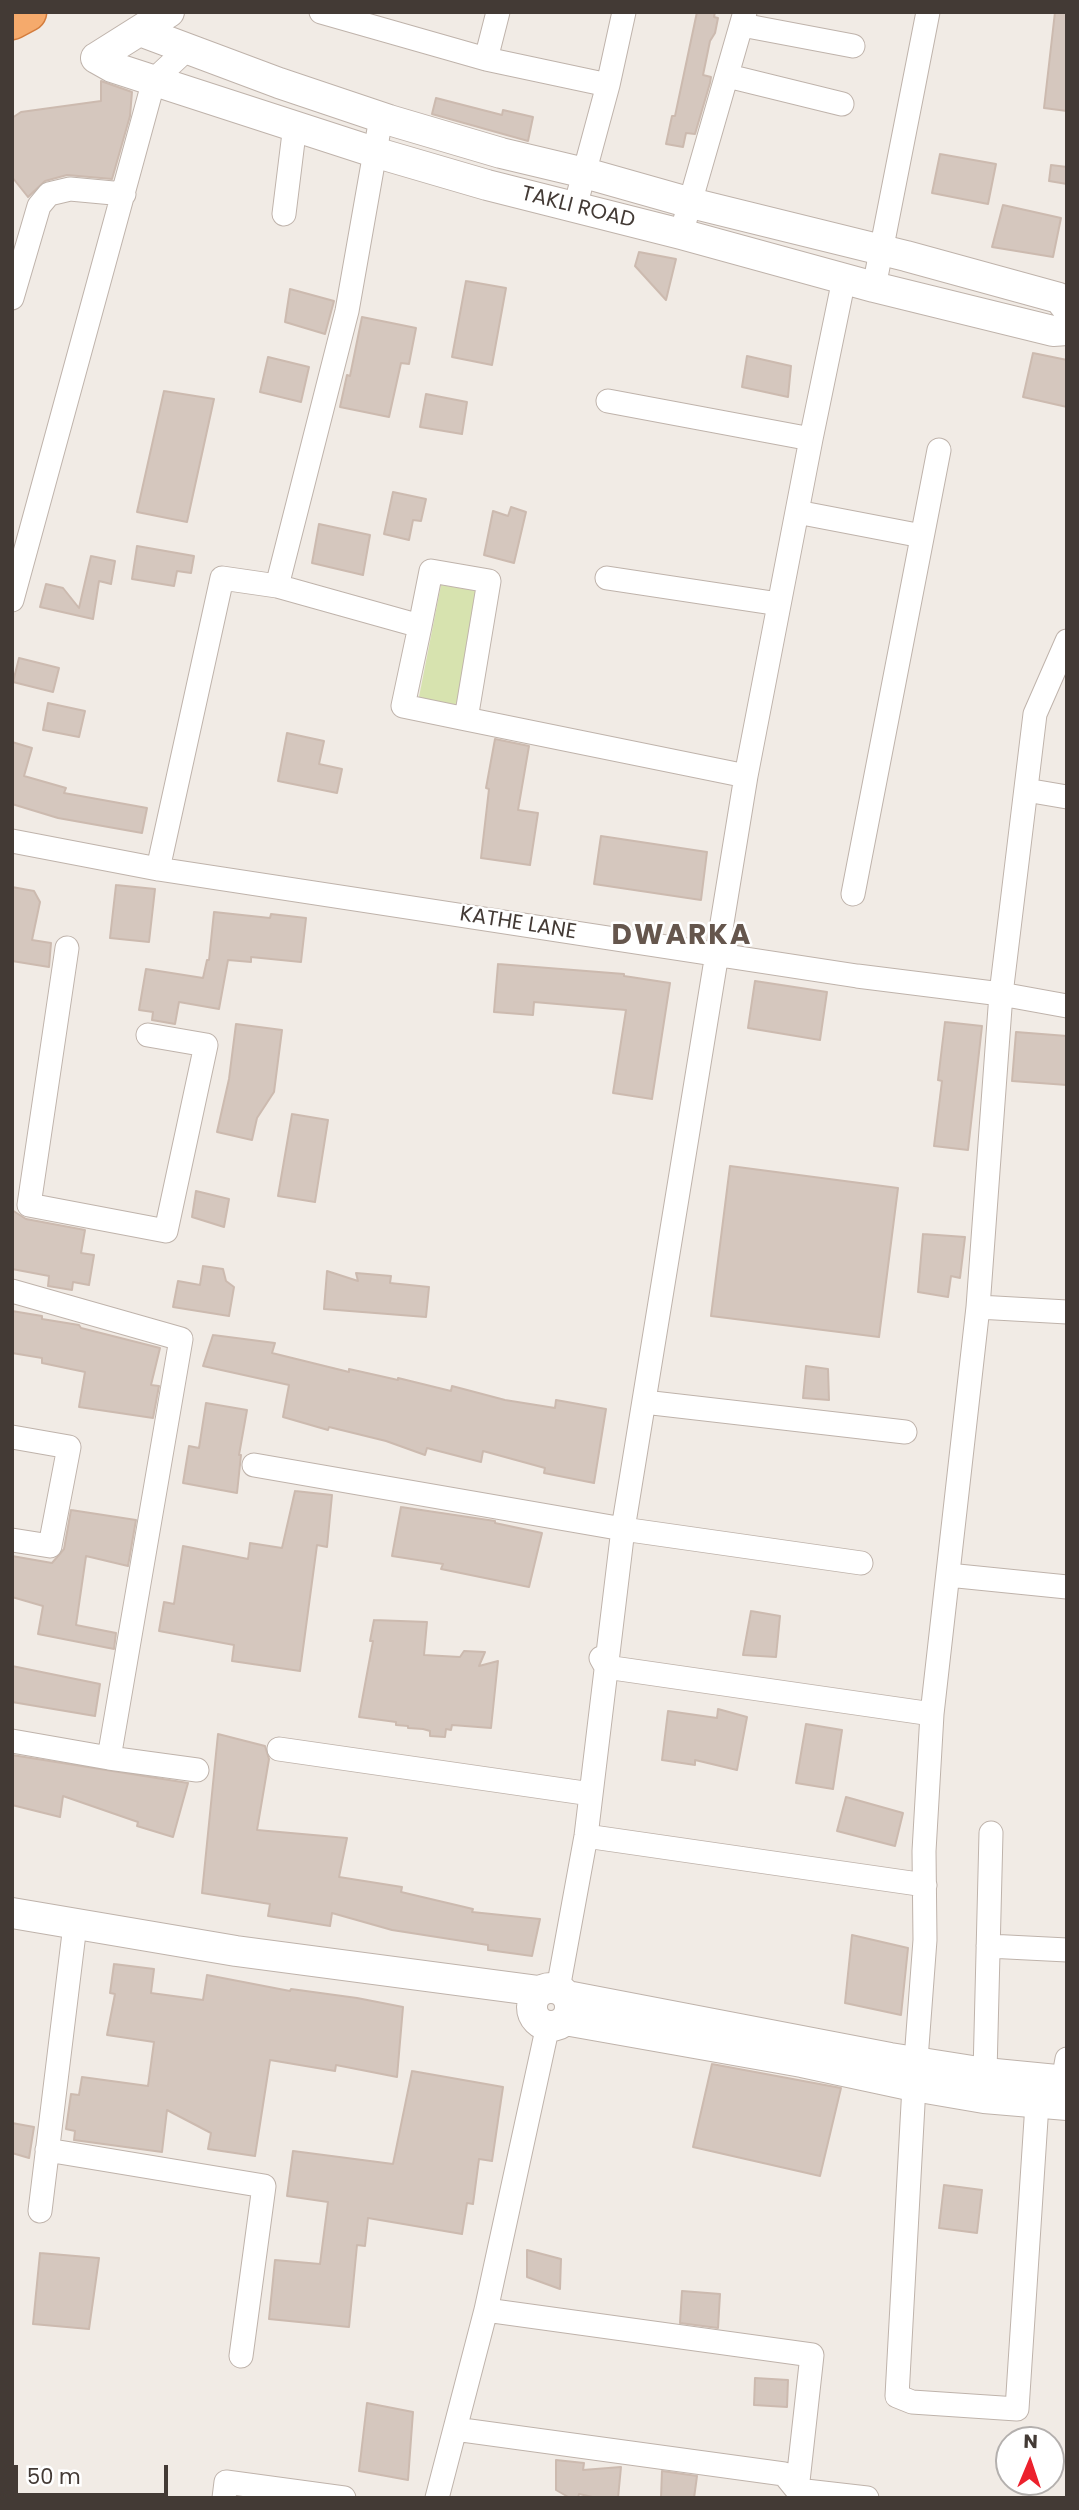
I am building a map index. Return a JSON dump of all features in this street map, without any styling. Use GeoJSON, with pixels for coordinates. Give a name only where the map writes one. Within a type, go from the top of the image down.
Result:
{"type":"FeatureCollection","features":[{"type":"Feature","properties":{"kind":"highway"},"geometry":{"type":"LineString","coordinates":[[12,20],[27,12]]}},
{"type":"Feature","properties":{"kind":"street"},"geometry":{"type":"LineString","coordinates":[[140,31],[169,12]]}},
{"type":"Feature","properties":{"kind":"street"},"geometry":{"type":"LineString","coordinates":[[321,12],[486,59],[608,85]]}},
{"type":"Feature","properties":{"kind":"street"},"geometry":{"type":"LineString","coordinates":[[486,59],[498,12]]}},
{"type":"Feature","properties":{"kind":"street"},"geometry":{"type":"LineString","coordinates":[[575,207],[608,85],[624,12]]}},
{"type":"Feature","properties":{"kind":"street"},"geometry":{"type":"LineString","coordinates":[[874,287],[928,12]]}},
{"type":"Feature","properties":{"kind":"street"},"geometry":{"type":"LineString","coordinates":[[681,234],[744,19],[853,46]]}},
{"type":"Feature","properties":{"kind":"street","name":"TAKLI ROAD"},"geometry":{"type":"LineString","coordinates":[[1067,309],[1059,298],[501,153],[382,118],[140,31],[96,58],[112,67],[374,152],[874,287],[1053,331],[1067,330]]}},
{"type":"Feature","properties":{"kind":"street"},"geometry":{"type":"LineString","coordinates":[[12,600],[154,80],[187,49]]}},
{"type":"Feature","properties":{"kind":"street"},"geometry":{"type":"LineString","coordinates":[[728,76],[842,104]]}},
{"type":"Feature","properties":{"kind":"street"},"geometry":{"type":"LineString","coordinates":[[277,586],[347,311],[382,118]]}},
{"type":"Feature","properties":{"kind":"street"},"geometry":{"type":"LineString","coordinates":[[284,214],[295,125]]}},
{"type":"Feature","properties":{"kind":"street"},"geometry":{"type":"LineString","coordinates":[[12,298],[39,206],[49,194],[70,189],[124,194]]}},
{"type":"Feature","properties":{"kind":"street"},"geometry":{"type":"LineString","coordinates":[[437,2498],[486,2310],[586,1836],[604,1662],[623,1529],[746,776],[844,279]]}},
{"type":"Feature","properties":{"kind":"street"},"geometry":{"type":"LineString","coordinates":[[608,401],[811,439]]}},
{"type":"Feature","properties":{"kind":"street"},"geometry":{"type":"LineString","coordinates":[[853,894],[939,450]]}},
{"type":"Feature","properties":{"kind":"street"},"geometry":{"type":"LineString","coordinates":[[797,512],[922,536]]}},
{"type":"Feature","properties":{"kind":"street"},"geometry":{"type":"LineString","coordinates":[[466,719],[489,581],[431,571],[403,706],[466,719],[746,776]]}},
{"type":"Feature","properties":{"kind":"street"},"geometry":{"type":"LineString","coordinates":[[159,869],[222,578],[277,586],[420,626]]}},
{"type":"Feature","properties":{"kind":"street"},"geometry":{"type":"LineString","coordinates":[[607,578],[779,604]]}},
{"type":"Feature","properties":{"kind":"street"},"geometry":{"type":"LineString","coordinates":[[1066,2082],[1037,2104],[1017,2409],[912,2402],[897,2396],[925,1940],[932,1714],[978,1307],[1001,994],[1035,714],[1067,640]]}},
{"type":"Feature","properties":{"kind":"street"},"geometry":{"type":"LineString","coordinates":[[1026,790],[1067,797]]}},
{"type":"Feature","properties":{"kind":"street","name":"KATHE LANE"},"geometry":{"type":"LineString","coordinates":[[12,841],[159,869],[1067,1006]]}},
{"type":"Feature","properties":{"kind":"street"},"geometry":{"type":"LineString","coordinates":[[67,948],[20,1204],[166,1231],[206,1045],[148,1035]]}},
{"type":"Feature","properties":{"kind":"street"},"geometry":{"type":"LineString","coordinates":[[12,1291],[181,1339],[109,1758]]}},
{"type":"Feature","properties":{"kind":"street"},"geometry":{"type":"LineString","coordinates":[[978,1307],[1067,1312]]}},
{"type":"Feature","properties":{"kind":"street"},"geometry":{"type":"LineString","coordinates":[[644,1402],[905,1432]]}},
{"type":"Feature","properties":{"kind":"street"},"geometry":{"type":"LineString","coordinates":[[12,1437],[69,1447],[50,1546],[12,1540]]}},
{"type":"Feature","properties":{"kind":"street"},"geometry":{"type":"LineString","coordinates":[[254,1465],[623,1529],[862,1563]]}},
{"type":"Feature","properties":{"kind":"street"},"geometry":{"type":"LineString","coordinates":[[948,1576],[1067,1587]]}},
{"type":"Feature","properties":{"kind":"street"},"geometry":{"type":"LineString","coordinates":[[604,1662],[932,1714]]}},
{"type":"Feature","properties":{"kind":"street"},"geometry":{"type":"LineString","coordinates":[[12,1741],[197,1770]]}},
{"type":"Feature","properties":{"kind":"street"},"geometry":{"type":"LineString","coordinates":[[279,1749],[591,1794]]}},
{"type":"Feature","properties":{"kind":"street"},"geometry":{"type":"LineString","coordinates":[[985,2073],[991,1833]]}},
{"type":"Feature","properties":{"kind":"street"},"geometry":{"type":"LineString","coordinates":[[586,1836],[925,1885]]}},
{"type":"Feature","properties":{"kind":"street"},"geometry":{"type":"LineString","coordinates":[[12,1913],[74,1935]]}},
{"type":"Feature","properties":{"kind":"street"},"geometry":{"type":"LineString","coordinates":[[12,1933],[74,1935],[551,2005],[915,2074],[1037,2104]]}},
{"type":"Feature","properties":{"kind":"street"},"geometry":{"type":"LineString","coordinates":[[40,2211],[74,1935]]}},
{"type":"Feature","properties":{"kind":"street"},"geometry":{"type":"LineString","coordinates":[[988,1946],[1067,1950]]}},
{"type":"Feature","properties":{"kind":"street"},"geometry":{"type":"LineString","coordinates":[[915,2074],[985,2073],[1066,2082]]}},
{"type":"Feature","properties":{"kind":"street"},"geometry":{"type":"LineString","coordinates":[[47,2150],[264,2186],[241,2357]]}},
{"type":"Feature","properties":{"kind":"street"},"geometry":{"type":"LineString","coordinates":[[486,2310],[812,2355],[797,2490]]}},
{"type":"Feature","properties":{"kind":"street"},"geometry":{"type":"LineString","coordinates":[[455,2429],[784,2474],[797,2490],[867,2498]]}},
{"type":"Feature","properties":{"kind":"street"},"geometry":{"type":"LineString","coordinates":[[224,2498],[226,2482],[344,2498]]}},
{"type":"Feature","properties":{"kind":"green space"},"geometry":{"type":"Polygon","coordinates":[[[441,585],[477,591],[458,706],[419,697],[441,585]]]}},
{"type":"Feature","properties":{"kind":"building"},"geometry":{"type":"Polygon","coordinates":[[[697,12],[715,12],[714,17],[718,18],[703,75],[711,77],[710,83],[695,134],[686,133],[683,147],[666,144],[672,116],[675,116],[697,12]]]}},
{"type":"Feature","properties":{"kind":"building"},"geometry":{"type":"Polygon","coordinates":[[[1055,12],[1067,12],[1067,111],[1044,108],[1055,12]]]}},
{"type":"Feature","properties":{"kind":"building"},"geometry":{"type":"Polygon","coordinates":[[[101,81],[132,92],[130,116],[112,179],[67,175],[45,181],[28,197],[12,177],[12,118],[21,112],[101,101],[101,81]]]}},
{"type":"Feature","properties":{"kind":"building"},"geometry":{"type":"Polygon","coordinates":[[[436,98],[502,115],[503,110],[533,117],[528,141],[432,114],[436,98]]]}},
{"type":"Feature","properties":{"kind":"building"},"geometry":{"type":"Polygon","coordinates":[[[940,154],[996,164],[988,204],[932,193],[940,154]]]}},
{"type":"Feature","properties":{"kind":"building"},"geometry":{"type":"Polygon","coordinates":[[[1051,165],[1067,167],[1067,184],[1049,181],[1051,165]]]}},
{"type":"Feature","properties":{"kind":"building"},"geometry":{"type":"Polygon","coordinates":[[[1003,205],[1061,218],[1053,257],[992,247],[1003,205]]]}},
{"type":"Feature","properties":{"kind":"building"},"geometry":{"type":"Polygon","coordinates":[[[639,252],[676,259],[666,300],[635,266],[639,252]]]}},
{"type":"Feature","properties":{"kind":"building"},"geometry":{"type":"Polygon","coordinates":[[[466,281],[506,288],[492,365],[452,357],[466,281]]]}},
{"type":"Feature","properties":{"kind":"building"},"geometry":{"type":"Polygon","coordinates":[[[290,289],[334,301],[325,334],[285,322],[290,289]]]}},
{"type":"Feature","properties":{"kind":"building"},"geometry":{"type":"Polygon","coordinates":[[[362,317],[416,328],[409,364],[401,363],[389,417],[340,407],[347,375],[350,376],[362,317]]]}},
{"type":"Feature","properties":{"kind":"building"},"geometry":{"type":"Polygon","coordinates":[[[1033,353],[1067,360],[1067,407],[1023,397],[1033,353]]]}},
{"type":"Feature","properties":{"kind":"building"},"geometry":{"type":"Polygon","coordinates":[[[747,356],[791,366],[788,397],[742,387],[747,356]]]}},
{"type":"Feature","properties":{"kind":"building"},"geometry":{"type":"Polygon","coordinates":[[[268,357],[309,367],[301,402],[260,392],[268,357]]]}},
{"type":"Feature","properties":{"kind":"building"},"geometry":{"type":"Polygon","coordinates":[[[164,391],[214,399],[187,522],[137,512],[164,391]]]}},
{"type":"Feature","properties":{"kind":"building"},"geometry":{"type":"Polygon","coordinates":[[[426,394],[467,402],[462,434],[420,427],[426,394]]]}},
{"type":"Feature","properties":{"kind":"building"},"geometry":{"type":"Polygon","coordinates":[[[393,492],[426,499],[421,521],[413,520],[409,540],[384,534],[393,492]]]}},
{"type":"Feature","properties":{"kind":"building"},"geometry":{"type":"Polygon","coordinates":[[[511,507],[526,512],[514,563],[484,555],[493,511],[508,516],[511,507]]]}},
{"type":"Feature","properties":{"kind":"building"},"geometry":{"type":"Polygon","coordinates":[[[319,524],[370,535],[363,575],[312,563],[319,524]]]}},
{"type":"Feature","properties":{"kind":"building"},"geometry":{"type":"Polygon","coordinates":[[[137,546],[194,556],[191,573],[177,571],[174,586],[132,579],[137,546]]]}},
{"type":"Feature","properties":{"kind":"building"},"geometry":{"type":"Polygon","coordinates":[[[91,556],[115,561],[111,584],[99,581],[93,619],[40,607],[46,584],[63,588],[79,608],[91,556]]]}},
{"type":"Feature","properties":{"kind":"building"},"geometry":{"type":"Polygon","coordinates":[[[19,658],[59,668],[53,692],[13,682],[19,658]]]}},
{"type":"Feature","properties":{"kind":"building"},"geometry":{"type":"Polygon","coordinates":[[[48,703],[85,711],[79,737],[43,730],[48,703]]]}},
{"type":"Feature","properties":{"kind":"building"},"geometry":{"type":"Polygon","coordinates":[[[287,733],[324,741],[319,764],[342,769],[337,793],[278,781],[287,733]]]}},
{"type":"Feature","properties":{"kind":"building"},"geometry":{"type":"Polygon","coordinates":[[[495,739],[529,746],[518,810],[538,813],[530,865],[481,858],[489,789],[486,788],[495,739]]]}},
{"type":"Feature","properties":{"kind":"building"},"geometry":{"type":"Polygon","coordinates":[[[12,742],[32,748],[24,776],[66,788],[64,793],[147,808],[142,833],[58,818],[12,804],[12,742]]]}},
{"type":"Feature","properties":{"kind":"building"},"geometry":{"type":"Polygon","coordinates":[[[601,836],[707,852],[701,900],[594,884],[601,836]]]}},
{"type":"Feature","properties":{"kind":"building"},"geometry":{"type":"Polygon","coordinates":[[[116,885],[155,889],[149,942],[110,938],[116,885]]]}},
{"type":"Feature","properties":{"kind":"building"},"geometry":{"type":"Polygon","coordinates":[[[12,887],[34,891],[40,902],[32,940],[51,943],[49,967],[12,961],[12,887]]]}},
{"type":"Feature","properties":{"kind":"building"},"geometry":{"type":"Polygon","coordinates":[[[214,912],[270,918],[271,914],[306,918],[301,962],[251,957],[251,962],[228,960],[219,1009],[179,1002],[175,1024],[152,1020],[153,1012],[139,1010],[146,969],[203,978],[209,960],[214,912]]]}},
{"type":"Feature","properties":{"kind":"building"},"geometry":{"type":"Polygon","coordinates":[[[498,964],[624,974],[670,983],[652,1099],[613,1093],[626,1010],[534,1002],[533,1015],[494,1012],[498,964]]]}},
{"type":"Feature","properties":{"kind":"building"},"geometry":{"type":"Polygon","coordinates":[[[755,981],[827,992],[820,1040],[748,1028],[755,981]]]}},
{"type":"Feature","properties":{"kind":"building"},"geometry":{"type":"Polygon","coordinates":[[[945,1022],[982,1026],[968,1150],[934,1146],[942,1081],[938,1080],[945,1022]]]}},
{"type":"Feature","properties":{"kind":"building"},"geometry":{"type":"Polygon","coordinates":[[[236,1024],[282,1030],[274,1092],[257,1118],[252,1140],[217,1132],[229,1079],[236,1024]]]}},
{"type":"Feature","properties":{"kind":"building"},"geometry":{"type":"Polygon","coordinates":[[[1016,1032],[1067,1036],[1067,1085],[1012,1081],[1016,1032]]]}},
{"type":"Feature","properties":{"kind":"building"},"geometry":{"type":"Polygon","coordinates":[[[292,1114],[328,1120],[315,1202],[278,1196],[292,1114]]]}},
{"type":"Feature","properties":{"kind":"building"},"geometry":{"type":"Polygon","coordinates":[[[730,1166],[898,1188],[879,1337],[711,1316],[730,1166]]]}},
{"type":"Feature","properties":{"kind":"building"},"geometry":{"type":"Polygon","coordinates":[[[196,1191],[229,1199],[224,1227],[192,1217],[196,1191]]]}},
{"type":"Feature","properties":{"kind":"building"},"geometry":{"type":"Polygon","coordinates":[[[12,1210],[26,1219],[85,1230],[81,1253],[94,1255],[89,1285],[73,1282],[72,1290],[48,1286],[49,1276],[12,1269],[12,1210]]]}},
{"type":"Feature","properties":{"kind":"building"},"geometry":{"type":"Polygon","coordinates":[[[923,1234],[965,1237],[960,1278],[951,1276],[948,1297],[918,1292],[923,1234]]]}},
{"type":"Feature","properties":{"kind":"building"},"geometry":{"type":"Polygon","coordinates":[[[203,1266],[223,1269],[226,1281],[234,1287],[229,1316],[173,1307],[178,1281],[200,1285],[203,1266]]]}},
{"type":"Feature","properties":{"kind":"building"},"geometry":{"type":"Polygon","coordinates":[[[327,1271],[358,1281],[356,1273],[391,1276],[390,1283],[429,1287],[426,1317],[324,1309],[327,1271]]]}},
{"type":"Feature","properties":{"kind":"building"},"geometry":{"type":"Polygon","coordinates":[[[12,1311],[79,1325],[81,1328],[160,1348],[151,1385],[159,1386],[153,1418],[79,1407],[85,1372],[42,1363],[42,1358],[12,1353],[12,1311]]]}},
{"type":"Feature","properties":{"kind":"building"},"geometry":{"type":"Polygon","coordinates":[[[213,1335],[275,1343],[272,1353],[349,1372],[349,1369],[398,1378],[451,1391],[452,1386],[505,1400],[555,1408],[556,1400],[606,1409],[594,1483],[544,1473],[545,1468],[483,1451],[481,1462],[427,1448],[425,1455],[386,1441],[329,1427],[328,1430],[283,1417],[289,1385],[203,1366],[213,1335]]]}},
{"type":"Feature","properties":{"kind":"building"},"geometry":{"type":"Polygon","coordinates":[[[806,1366],[828,1369],[829,1400],[803,1398],[806,1366]]]}},
{"type":"Feature","properties":{"kind":"building"},"geometry":{"type":"Polygon","coordinates":[[[206,1403],[247,1410],[239,1455],[237,1493],[183,1483],[189,1446],[199,1448],[206,1403]]]}},
{"type":"Feature","properties":{"kind":"building"},"geometry":{"type":"Polygon","coordinates":[[[295,1491],[332,1495],[327,1547],[317,1545],[300,1671],[232,1661],[234,1645],[159,1631],[164,1602],[174,1604],[183,1546],[248,1559],[250,1543],[282,1548],[295,1491]]]}},
{"type":"Feature","properties":{"kind":"building"},"geometry":{"type":"Polygon","coordinates":[[[401,1507],[495,1521],[542,1533],[529,1587],[441,1569],[443,1564],[392,1556],[401,1507]]]}},
{"type":"Feature","properties":{"kind":"building"},"geometry":{"type":"Polygon","coordinates":[[[71,1510],[136,1520],[128,1566],[86,1556],[76,1625],[116,1633],[114,1649],[38,1634],[43,1606],[12,1597],[12,1556],[52,1563],[64,1549],[71,1510]]]}},
{"type":"Feature","properties":{"kind":"building"},"geometry":{"type":"Polygon","coordinates":[[[751,1611],[780,1616],[776,1657],[743,1655],[751,1611]]]}},
{"type":"Feature","properties":{"kind":"building"},"geometry":{"type":"Polygon","coordinates":[[[374,1620],[427,1622],[424,1655],[460,1657],[464,1651],[485,1652],[479,1666],[498,1661],[491,1728],[452,1725],[451,1730],[446,1729],[445,1737],[430,1736],[430,1731],[423,1729],[359,1717],[373,1641],[370,1641],[374,1620]]]}},
{"type":"Feature","properties":{"kind":"building"},"geometry":{"type":"Polygon","coordinates":[[[12,1666],[100,1684],[95,1716],[12,1702],[12,1666]]]}},
{"type":"Feature","properties":{"kind":"building"},"geometry":{"type":"Polygon","coordinates":[[[718,1709],[747,1717],[737,1770],[695,1760],[695,1765],[662,1760],[668,1711],[717,1718],[718,1709]]]}},
{"type":"Feature","properties":{"kind":"building"},"geometry":{"type":"Polygon","coordinates":[[[806,1724],[842,1730],[833,1789],[796,1783],[806,1724]]]}},
{"type":"Feature","properties":{"kind":"building"},"geometry":{"type":"Polygon","coordinates":[[[218,1734],[265,1746],[269,1759],[257,1830],[347,1838],[339,1877],[402,1887],[401,1892],[473,1909],[472,1912],[540,1919],[532,1956],[488,1950],[488,1945],[392,1930],[332,1913],[330,1926],[268,1916],[270,1904],[202,1893],[218,1734]]]}},
{"type":"Feature","properties":{"kind":"building"},"geometry":{"type":"Polygon","coordinates":[[[12,1755],[188,1783],[173,1837],[137,1826],[138,1822],[63,1796],[60,1817],[12,1805],[12,1755]]]}},
{"type":"Feature","properties":{"kind":"building"},"geometry":{"type":"Polygon","coordinates":[[[846,1797],[903,1813],[895,1846],[837,1831],[846,1797]]]}},
{"type":"Feature","properties":{"kind":"building"},"geometry":{"type":"Polygon","coordinates":[[[852,1935],[908,1948],[901,2015],[845,2003],[852,1935]]]}},
{"type":"Feature","properties":{"kind":"building"},"geometry":{"type":"Polygon","coordinates":[[[114,1964],[154,1969],[151,1993],[203,2000],[207,1975],[290,1991],[357,1998],[403,2007],[397,2077],[336,2065],[335,2071],[270,2060],[255,2156],[208,2149],[211,2133],[167,2110],[162,2152],[74,2140],[75,2131],[66,2129],[71,2094],[79,2095],[82,2077],[148,2086],[154,2042],[107,2035],[115,1994],[110,1993],[114,1964]]]}},
{"type":"Feature","properties":{"kind":"building"},"geometry":{"type":"Polygon","coordinates":[[[712,2064],[841,2088],[820,2176],[693,2147],[712,2064]]]}},
{"type":"Feature","properties":{"kind":"building"},"geometry":{"type":"Polygon","coordinates":[[[412,2071],[503,2087],[492,2161],[479,2159],[473,2204],[467,2203],[462,2234],[368,2218],[365,2246],[357,2245],[349,2327],[269,2319],[275,2260],[320,2264],[328,2202],[287,2196],[293,2151],[393,2164],[412,2071]]]}},
{"type":"Feature","properties":{"kind":"building"},"geometry":{"type":"Polygon","coordinates":[[[12,2123],[34,2127],[29,2158],[12,2153],[12,2123]]]}},
{"type":"Feature","properties":{"kind":"building"},"geometry":{"type":"Polygon","coordinates":[[[944,2185],[982,2190],[977,2233],[939,2228],[944,2185]]]}},
{"type":"Feature","properties":{"kind":"building"},"geometry":{"type":"Polygon","coordinates":[[[527,2250],[561,2259],[560,2289],[527,2277],[527,2250]]]}},
{"type":"Feature","properties":{"kind":"building"},"geometry":{"type":"Polygon","coordinates":[[[40,2253],[99,2258],[89,2329],[33,2324],[40,2253]]]}},
{"type":"Feature","properties":{"kind":"building"},"geometry":{"type":"Polygon","coordinates":[[[682,2291],[720,2294],[718,2328],[680,2323],[682,2291]]]}},
{"type":"Feature","properties":{"kind":"building"},"geometry":{"type":"Polygon","coordinates":[[[755,2378],[788,2380],[787,2407],[754,2405],[755,2378]]]}},
{"type":"Feature","properties":{"kind":"building"},"geometry":{"type":"Polygon","coordinates":[[[367,2403],[413,2412],[408,2480],[359,2471],[367,2403]]]}},
{"type":"Feature","properties":{"kind":"building"},"geometry":{"type":"Polygon","coordinates":[[[556,2460],[584,2463],[583,2470],[621,2467],[618,2498],[597,2498],[579,2494],[578,2498],[570,2498],[556,2490],[556,2460]]]}},
{"type":"Feature","properties":{"kind":"building"},"geometry":{"type":"Polygon","coordinates":[[[662,2471],[697,2476],[694,2498],[661,2498],[662,2471]]]}},
{"type":"Feature","properties":{"kind":"district","name":"DWARKA"},"geometry":{"type":"Point","coordinates":[682,937]}}]}
